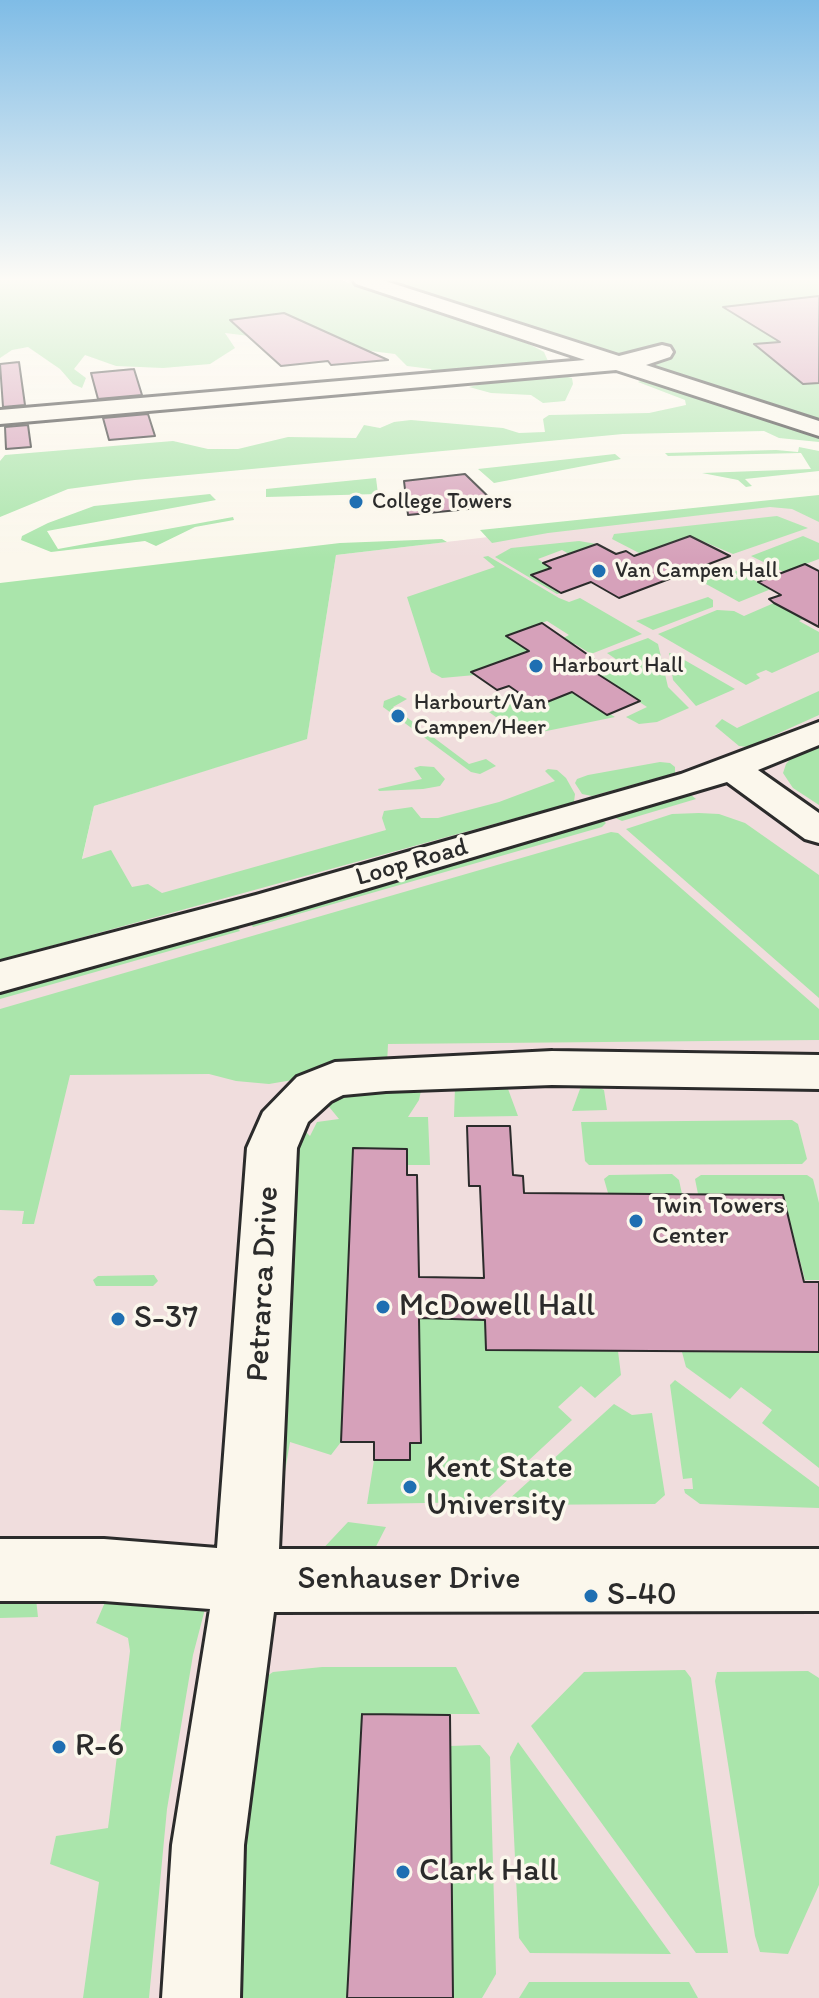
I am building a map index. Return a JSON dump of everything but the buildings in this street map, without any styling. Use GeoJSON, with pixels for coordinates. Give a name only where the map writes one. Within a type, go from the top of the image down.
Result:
{"type":"FeatureCollection","features":[{"type":"Feature","properties":{"kind":"street"},"geometry":{"type":"LineString","coordinates":[[0,417],[500,373]]}},
{"type":"Feature","properties":{"kind":"street"},"geometry":{"type":"LineString","coordinates":[[649,373],[819,429]]}},
{"type":"Feature","properties":{"kind":"street"},"geometry":{"type":"LineString","coordinates":[[768,412],[772,403],[796,395]]}},
{"type":"Feature","properties":{"kind":"street","name":"Loop Road"},"geometry":{"type":"LineString","coordinates":[[0,977],[314,891],[733,769],[819,733]]}},
{"type":"Feature","properties":{"kind":"street"},"geometry":{"type":"LineString","coordinates":[[733,769],[819,831]]}},
{"type":"Feature","properties":{"kind":"street","name":"Petrarca Drive"},"geometry":{"type":"LineString","coordinates":[[201,1998],[208,1845],[246,1581],[272,1148],[280,1125],[314,1089],[335,1079],[386,1074],[538,1069],[819,1072]]}},
{"type":"Feature","properties":{"kind":"street","name":"Senhauser Drive"},"geometry":{"type":"LineString","coordinates":[[0,1570],[104,1570],[246,1581],[819,1580]]}},
{"type":"Feature","properties":{"kind":"shaded area","name":"Kent State University"},"geometry":{"type":"Polygon","coordinates":[[[819,498],[819,1998],[0,1998],[0,977],[75,956],[44,929],[82,860],[94,806],[307,738],[336,555],[819,498]]]}},
{"type":"Feature","properties":{"kind":"green space"},"geometry":{"type":"Polygon","coordinates":[[[64,373],[80,373],[86,378],[82,388],[73,384],[64,373]]]}},
{"type":"Feature","properties":{"kind":"green space"},"geometry":{"type":"Polygon","coordinates":[[[657,373],[819,373],[819,423],[657,373]]]}},
{"type":"Feature","properties":{"kind":"green space"},"geometry":{"type":"Polygon","coordinates":[[[559,375],[572,378],[573,384],[565,401],[543,403],[531,395],[491,393],[469,387],[499,380],[559,375]]]}},
{"type":"Feature","properties":{"kind":"green space"},"geometry":{"type":"Polygon","coordinates":[[[645,379],[819,433],[819,442],[779,438],[764,431],[623,434],[135,480],[68,489],[0,517],[0,461],[5,455],[173,441],[208,449],[238,449],[288,437],[356,438],[364,425],[380,428],[411,420],[503,428],[519,433],[545,432],[543,419],[549,415],[649,413],[686,405],[685,400],[638,382],[645,379]]]}},
{"type":"Feature","properties":{"kind":"green space"},"geometry":{"type":"Polygon","coordinates":[[[799,447],[819,451],[819,471],[745,479],[752,486],[746,487],[738,480],[702,473],[811,469],[801,453],[668,456],[665,453],[798,452],[799,447]]]}},
{"type":"Feature","properties":{"kind":"green space"},"geometry":{"type":"Polygon","coordinates":[[[615,454],[621,459],[494,483],[478,469],[615,454]]]}},
{"type":"Feature","properties":{"kind":"green space"},"geometry":{"type":"Polygon","coordinates":[[[376,478],[378,494],[266,497],[266,489],[376,478]]]}},
{"type":"Feature","properties":{"kind":"green space"},"geometry":{"type":"Polygon","coordinates":[[[210,494],[216,500],[47,531],[58,549],[233,517],[234,520],[195,527],[156,546],[145,541],[51,552],[21,540],[22,536],[48,523],[94,506],[210,494]]]}},
{"type":"Feature","properties":{"kind":"green space"},"geometry":{"type":"Polygon","coordinates":[[[819,495],[819,522],[792,509],[770,507],[548,533],[492,543],[480,530],[819,495]]]}},
{"type":"Feature","properties":{"kind":"green space"},"geometry":{"type":"Polygon","coordinates":[[[777,516],[808,528],[733,554],[690,536],[641,554],[612,539],[614,534],[777,516]]]}},
{"type":"Feature","properties":{"kind":"green space"},"geometry":{"type":"Polygon","coordinates":[[[803,536],[819,543],[819,559],[784,572],[751,556],[803,536]]]}},
{"type":"Feature","properties":{"kind":"green space"},"geometry":{"type":"Polygon","coordinates":[[[442,539],[447,542],[336,555],[307,739],[94,806],[82,859],[111,850],[132,887],[148,884],[162,893],[386,830],[382,818],[384,811],[412,807],[421,818],[438,818],[499,802],[555,781],[545,771],[548,769],[557,770],[566,778],[575,794],[574,802],[0,960],[0,583],[340,543],[442,539]]]}},
{"type":"Feature","properties":{"kind":"green space"},"geometry":{"type":"Polygon","coordinates":[[[579,541],[597,544],[569,554],[562,550],[538,559],[551,568],[531,575],[561,593],[557,594],[495,557],[511,548],[579,541]]]}},
{"type":"Feature","properties":{"kind":"green space"},"geometry":{"type":"Polygon","coordinates":[[[488,556],[559,598],[569,602],[580,598],[642,634],[591,654],[575,644],[569,646],[559,640],[569,635],[547,621],[507,636],[529,651],[472,672],[475,675],[442,678],[431,672],[407,597],[495,567],[483,557],[488,556]]]}},
{"type":"Feature","properties":{"kind":"green space"},"geometry":{"type":"Polygon","coordinates":[[[725,565],[771,589],[739,602],[695,578],[725,565]]]}},
{"type":"Feature","properties":{"kind":"green space"},"geometry":{"type":"Polygon","coordinates":[[[708,597],[713,600],[713,607],[653,630],[636,621],[708,597]]]}},
{"type":"Feature","properties":{"kind":"green space"},"geometry":{"type":"Polygon","coordinates":[[[774,603],[792,613],[799,610],[810,616],[799,621],[819,632],[819,652],[772,673],[766,670],[756,674],[760,678],[746,685],[658,634],[717,610],[734,611],[744,616],[774,603]]]}},
{"type":"Feature","properties":{"kind":"green space"},"geometry":{"type":"Polygon","coordinates":[[[648,638],[658,644],[668,687],[689,708],[657,722],[639,724],[626,717],[647,707],[594,672],[623,664],[607,653],[648,638]]]}},
{"type":"Feature","properties":{"kind":"green space"},"geometry":{"type":"Polygon","coordinates":[[[669,653],[735,689],[696,706],[673,680],[669,653]]]}},
{"type":"Feature","properties":{"kind":"green space"},"geometry":{"type":"Polygon","coordinates":[[[571,691],[615,717],[522,736],[489,712],[519,701],[529,708],[571,691]]]}},
{"type":"Feature","properties":{"kind":"green space"},"geometry":{"type":"Polygon","coordinates":[[[819,691],[819,715],[748,747],[739,746],[715,726],[722,719],[737,728],[819,691]]]}},
{"type":"Feature","properties":{"kind":"green space"},"geometry":{"type":"Polygon","coordinates":[[[399,695],[407,699],[393,707],[469,764],[486,759],[496,766],[480,774],[471,772],[383,707],[384,701],[399,695]]]}},
{"type":"Feature","properties":{"kind":"green space"},"geometry":{"type":"Polygon","coordinates":[[[819,743],[819,805],[793,788],[783,773],[795,754],[819,743]]]}},
{"type":"Feature","properties":{"kind":"green space"},"geometry":{"type":"Polygon","coordinates":[[[660,762],[670,763],[675,767],[675,773],[592,796],[582,794],[575,783],[588,775],[660,762]]]}},
{"type":"Feature","properties":{"kind":"green space"},"geometry":{"type":"Polygon","coordinates":[[[434,767],[445,779],[440,786],[379,791],[422,779],[414,768],[434,767]]]}},
{"type":"Feature","properties":{"kind":"green space"},"geometry":{"type":"Polygon","coordinates":[[[691,795],[696,799],[622,821],[609,815],[674,796],[691,795]]]}},
{"type":"Feature","properties":{"kind":"green space"},"geometry":{"type":"Polygon","coordinates":[[[672,814],[719,814],[745,823],[819,875],[819,998],[626,829],[672,814]]]}},
{"type":"Feature","properties":{"kind":"green space"},"geometry":{"type":"Polygon","coordinates":[[[600,818],[606,823],[602,827],[253,927],[246,918],[600,818]]]}},
{"type":"Feature","properties":{"kind":"green space"},"geometry":{"type":"Polygon","coordinates":[[[611,832],[618,833],[819,1009],[819,1040],[388,1044],[387,1064],[269,1084],[236,1081],[209,1074],[70,1075],[34,1224],[22,1224],[24,1211],[0,1210],[0,1009],[611,832]]]}},
{"type":"Feature","properties":{"kind":"green space"},"geometry":{"type":"Polygon","coordinates":[[[234,923],[240,931],[0,999],[0,987],[234,923]]]}},
{"type":"Feature","properties":{"kind":"green space"},"geometry":{"type":"Polygon","coordinates":[[[591,1084],[604,1090],[607,1110],[572,1111],[580,1089],[591,1084]]]}},
{"type":"Feature","properties":{"kind":"green space"},"geometry":{"type":"Polygon","coordinates":[[[422,1086],[419,1100],[408,1117],[428,1117],[430,1165],[407,1165],[406,1149],[353,1149],[341,1442],[331,1455],[290,1442],[280,1501],[296,1122],[310,1136],[317,1122],[339,1119],[321,1097],[422,1086]]]}},
{"type":"Feature","properties":{"kind":"green space"},"geometry":{"type":"Polygon","coordinates":[[[455,1087],[508,1089],[518,1116],[454,1117],[455,1087]]]}},
{"type":"Feature","properties":{"kind":"green space"},"geometry":{"type":"Polygon","coordinates":[[[792,1120],[798,1124],[807,1159],[802,1164],[589,1165],[585,1161],[581,1122],[792,1120]]]}},
{"type":"Feature","properties":{"kind":"green space"},"geometry":{"type":"Polygon","coordinates":[[[672,1174],[679,1180],[682,1194],[608,1193],[604,1179],[609,1175],[672,1174]]]}},
{"type":"Feature","properties":{"kind":"green space"},"geometry":{"type":"Polygon","coordinates":[[[701,1175],[807,1175],[813,1179],[819,1203],[819,1280],[805,1280],[783,1195],[698,1194],[695,1179],[701,1175]]]}},
{"type":"Feature","properties":{"kind":"green space"},"geometry":{"type":"Polygon","coordinates":[[[154,1275],[158,1281],[153,1286],[96,1286],[93,1280],[98,1276],[154,1275]]]}},
{"type":"Feature","properties":{"kind":"green space"},"geometry":{"type":"Polygon","coordinates":[[[419,1318],[485,1320],[487,1350],[618,1351],[621,1375],[595,1398],[581,1386],[558,1407],[572,1420],[484,1502],[367,1504],[374,1460],[409,1460],[410,1443],[421,1443],[419,1318]]]}},
{"type":"Feature","properties":{"kind":"green space"},"geometry":{"type":"Polygon","coordinates":[[[682,1352],[819,1353],[819,1468],[762,1423],[772,1410],[741,1387],[730,1399],[686,1367],[682,1352]]]}},
{"type":"Feature","properties":{"kind":"green space"},"geometry":{"type":"Polygon","coordinates":[[[675,1380],[819,1487],[819,1508],[700,1504],[685,1493],[684,1489],[693,1489],[692,1478],[683,1479],[670,1385],[675,1380]]]}},
{"type":"Feature","properties":{"kind":"green space"},"geometry":{"type":"Polygon","coordinates":[[[614,1404],[632,1415],[652,1413],[665,1495],[655,1504],[511,1505],[507,1501],[614,1404]]]}},
{"type":"Feature","properties":{"kind":"green space"},"geometry":{"type":"Polygon","coordinates":[[[348,1522],[386,1527],[367,1564],[317,1555],[348,1522]]]}},
{"type":"Feature","properties":{"kind":"green space"},"geometry":{"type":"Polygon","coordinates":[[[147,1592],[205,1609],[193,1655],[167,1809],[149,1998],[83,1998],[99,1882],[50,1864],[56,1836],[108,1828],[130,1651],[128,1638],[96,1623],[109,1593],[147,1592]]]}},
{"type":"Feature","properties":{"kind":"green space"},"geometry":{"type":"Polygon","coordinates":[[[0,1599],[36,1599],[38,1617],[0,1618],[0,1599]]]}},
{"type":"Feature","properties":{"kind":"green space"},"geometry":{"type":"Polygon","coordinates":[[[322,1667],[456,1667],[480,1714],[362,1714],[347,1998],[224,1998],[261,1680],[273,1672],[322,1667]]]}},
{"type":"Feature","properties":{"kind":"green space"},"geometry":{"type":"Polygon","coordinates":[[[685,1670],[691,1678],[728,1953],[696,1953],[531,1726],[584,1672],[685,1670]]]}},
{"type":"Feature","properties":{"kind":"green space"},"geometry":{"type":"Polygon","coordinates":[[[808,1671],[819,1678],[819,1885],[788,1954],[760,1952],[715,1681],[717,1672],[808,1671]]]}},
{"type":"Feature","properties":{"kind":"green space"},"geometry":{"type":"Polygon","coordinates":[[[518,1742],[671,1954],[530,1953],[519,1938],[510,1757],[518,1742]]]}},
{"type":"Feature","properties":{"kind":"green space"},"geometry":{"type":"Polygon","coordinates":[[[480,1745],[490,1757],[496,1974],[482,1998],[453,1998],[450,1746],[480,1745]]]}},
{"type":"Feature","properties":{"kind":"green space"},"geometry":{"type":"Polygon","coordinates":[[[529,1982],[689,1982],[698,1998],[519,1998],[529,1982]]]}},
{"type":"Feature","properties":{"kind":"place","name":"College Towers"},"geometry":{"type":"Point","coordinates":[356,502]}},
{"type":"Feature","properties":{"kind":"place","name":"Van Campen Hall"},"geometry":{"type":"Point","coordinates":[599,571]}},
{"type":"Feature","properties":{"kind":"place","name":"Harbourt Hall"},"geometry":{"type":"Point","coordinates":[536,666]}},
{"type":"Feature","properties":{"kind":"place","name":"Harbourt/Van Campen/Heer"},"geometry":{"type":"Point","coordinates":[398,716]}},
{"type":"Feature","properties":{"kind":"place","name":"Twin Towers Center"},"geometry":{"type":"Point","coordinates":[636,1221]}},
{"type":"Feature","properties":{"kind":"place","name":"McDowell Hall"},"geometry":{"type":"Point","coordinates":[383,1307]}},
{"type":"Feature","properties":{"kind":"place","name":"S-37"},"geometry":{"type":"Point","coordinates":[118,1319]}},
{"type":"Feature","properties":{"kind":"place","name":"Kent State University"},"geometry":{"type":"Point","coordinates":[410,1487]}},
{"type":"Feature","properties":{"kind":"place","name":"S-40"},"geometry":{"type":"Point","coordinates":[591,1596]}},
{"type":"Feature","properties":{"kind":"place","name":"R-6"},"geometry":{"type":"Point","coordinates":[59,1747]}},
{"type":"Feature","properties":{"kind":"place","name":"Clark Hall"},"geometry":{"type":"Point","coordinates":[403,1872]}}]}
